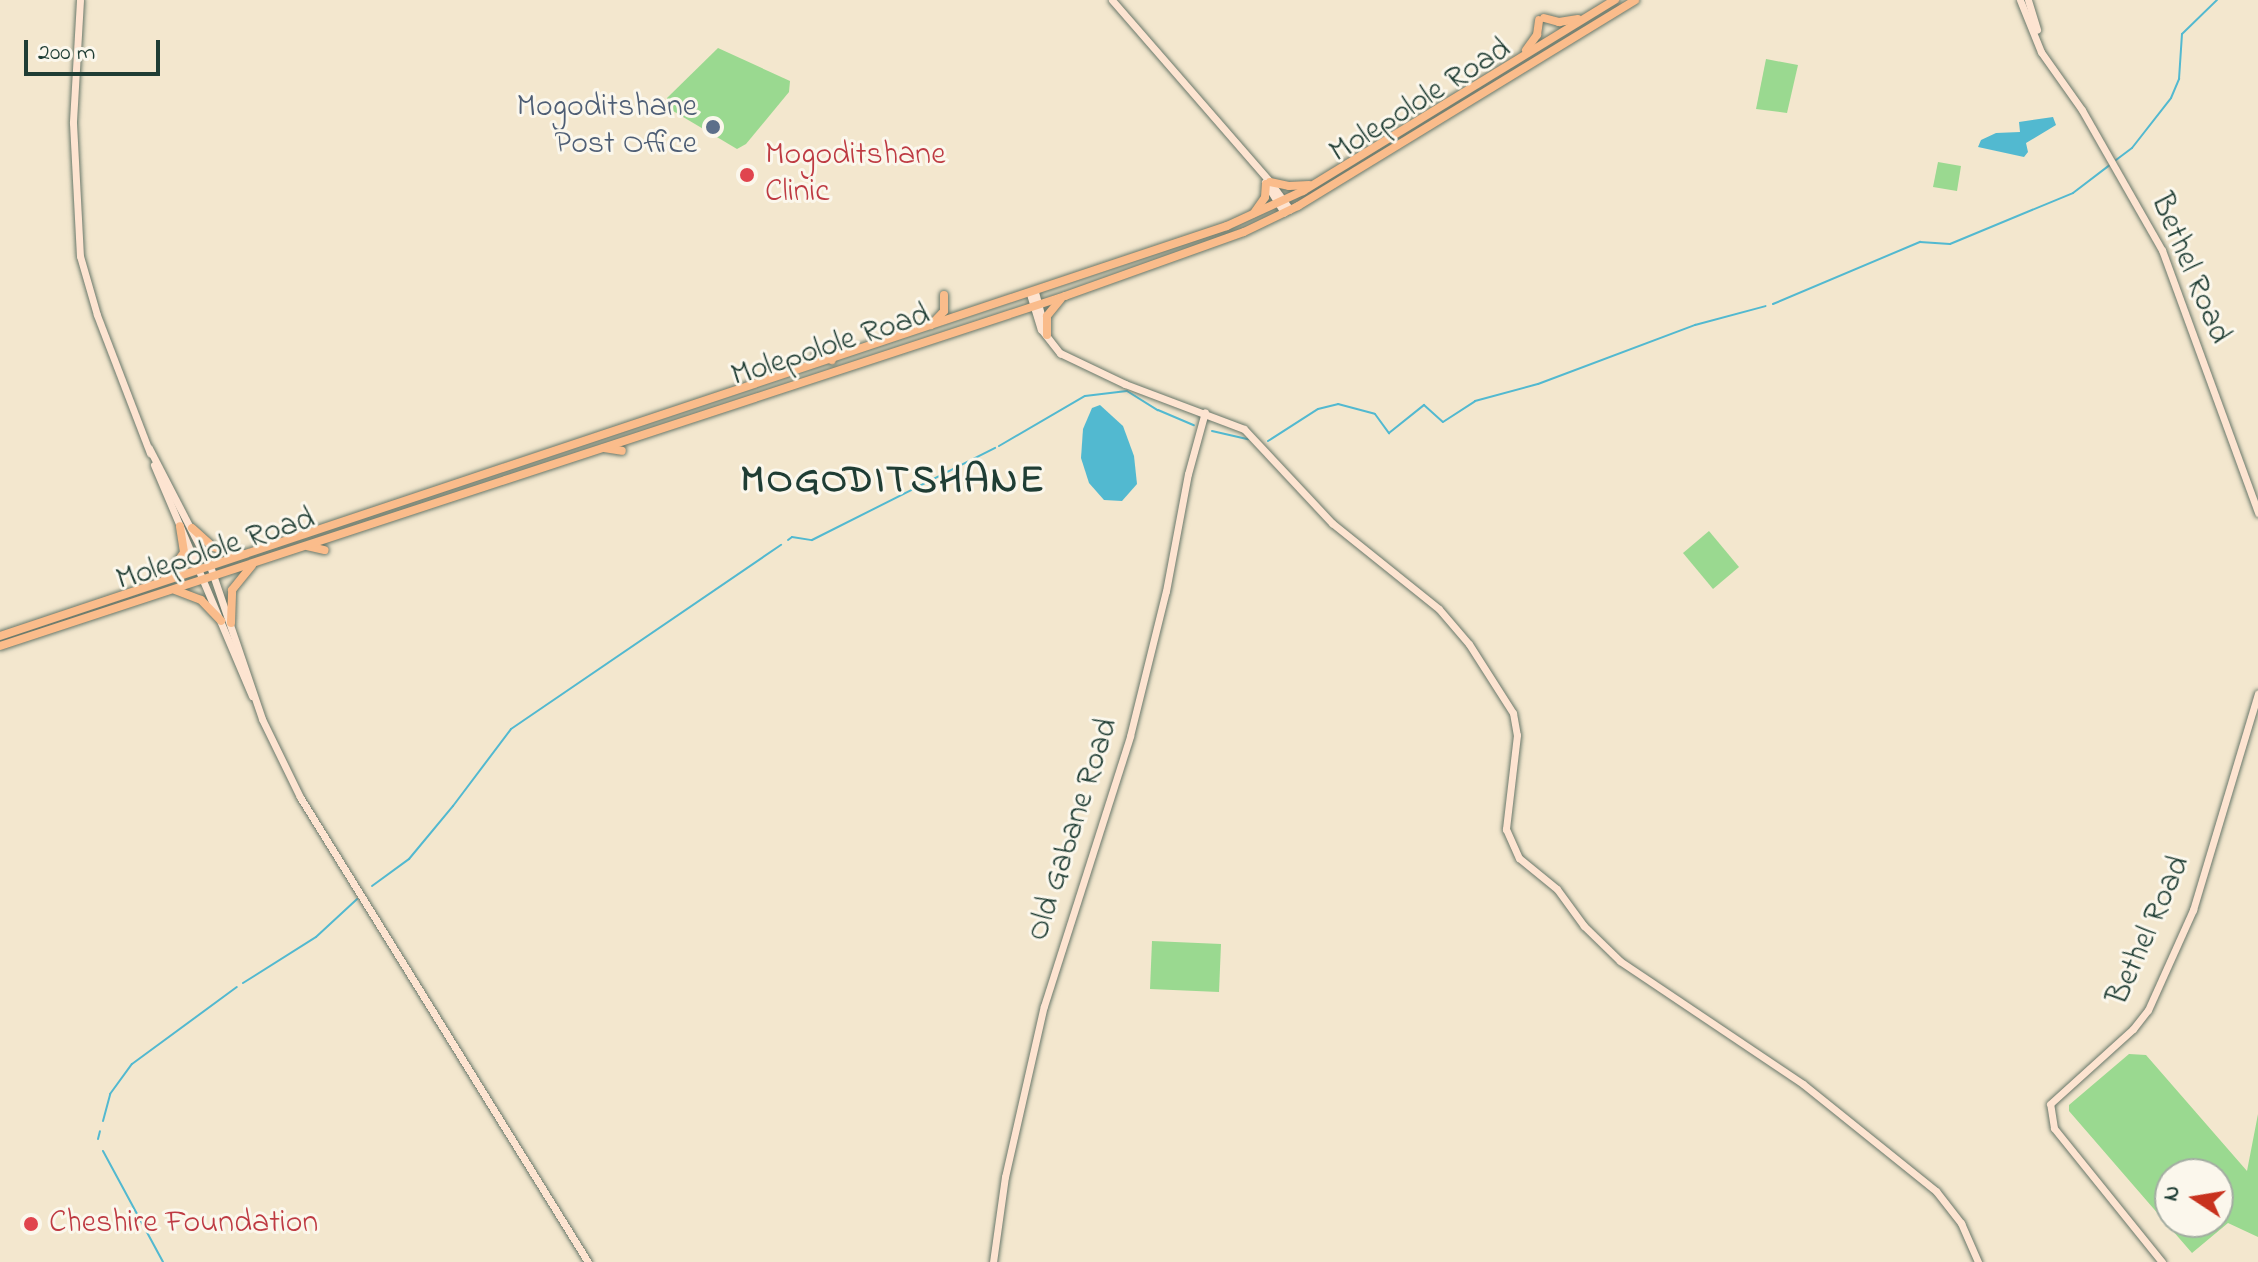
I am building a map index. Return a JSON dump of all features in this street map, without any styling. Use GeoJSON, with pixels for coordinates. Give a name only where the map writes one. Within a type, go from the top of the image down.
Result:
{"type":"FeatureCollection","features":[{"type":"Feature","properties":{"kind":"main road","name":"Molepolole Road"},"geometry":{"type":"LineString","coordinates":[[0,646],[175,590],[245,554],[1032,293],[1251,216],[1315,184],[1615,0]]}},
{"type":"Feature","properties":{"kind":"main road","name":"Molepolole Road"},"geometry":{"type":"LineString","coordinates":[[0,636],[161,583],[256,562],[307,546],[1208,246],[1287,212],[1635,0]]}},
{"type":"Feature","properties":{"kind":"main road"},"geometry":{"type":"LineString","coordinates":[[1524,54],[1537,35],[1542,19],[1559,22],[1582,19]]}},
{"type":"Feature","properties":{"kind":"main road"},"geometry":{"type":"LineString","coordinates":[[1251,216],[1263,202],[1268,183],[1296,187],[1315,184]]}},
{"type":"Feature","properties":{"kind":"main road"},"geometry":{"type":"LineString","coordinates":[[1160,241],[1170,246]]}},
{"type":"Feature","properties":{"kind":"main road"},"geometry":{"type":"LineString","coordinates":[[927,328],[944,311],[944,295]]}},
{"type":"Feature","properties":{"kind":"main road"},"geometry":{"type":"LineString","coordinates":[[1047,337],[1049,312],[1065,296]]}},
{"type":"Feature","properties":{"kind":"main road"},"geometry":{"type":"LineString","coordinates":[[816,354],[832,360]]}},
{"type":"Feature","properties":{"kind":"main road"},"geometry":{"type":"LineString","coordinates":[[760,383],[785,381],[787,386]]}},
{"type":"Feature","properties":{"kind":"main road"},"geometry":{"type":"LineString","coordinates":[[602,448],[622,451]]}},
{"type":"Feature","properties":{"kind":"main road"},"geometry":{"type":"LineString","coordinates":[[161,583],[176,569],[184,552],[180,526]]}},
{"type":"Feature","properties":{"kind":"main road"},"geometry":{"type":"LineString","coordinates":[[192,528],[213,547],[245,554]]}},
{"type":"Feature","properties":{"kind":"main road"},"geometry":{"type":"LineString","coordinates":[[307,546],[325,550]]}},
{"type":"Feature","properties":{"kind":"main road"},"geometry":{"type":"LineString","coordinates":[[226,622],[234,585],[256,562]]}},
{"type":"Feature","properties":{"kind":"main road"},"geometry":{"type":"LineString","coordinates":[[175,590],[201,600],[226,622]]}},
{"type":"Feature","properties":{"kind":"street"},"geometry":{"type":"LineString","coordinates":[[80,0],[73,123],[80,256],[97,315],[180,526],[208,573]]}},
{"type":"Feature","properties":{"kind":"street"},"geometry":{"type":"LineString","coordinates":[[1112,0],[1260,173],[1287,212]]}},
{"type":"Feature","properties":{"kind":"street","name":"Bethel Road"},"geometry":{"type":"LineString","coordinates":[[2020,0],[2046,59],[2112,162],[2162,250],[2258,513]]}},
{"type":"Feature","properties":{"kind":"street","name":"Bethel Road"},"geometry":{"type":"LineString","coordinates":[[2028,0],[2046,59]]}},
{"type":"Feature","properties":{"kind":"street"},"geometry":{"type":"LineString","coordinates":[[1032,293],[1047,337],[1074,362],[1244,429],[1332,523],[1439,609],[1472,648],[1508,701],[1516,726],[1506,829],[1519,858],[1557,889],[1592,935],[1620,961],[1803,1084],[1936,1191],[1961,1223],[1978,1262]]}},
{"type":"Feature","properties":{"kind":"street","name":"Old Gabane Road"},"geometry":{"type":"LineString","coordinates":[[993,1262],[1005,1177],[1044,1006],[1137,709],[1166,591],[1188,474],[1205,412]]}},
{"type":"Feature","properties":{"kind":"street"},"geometry":{"type":"LineString","coordinates":[[149,448],[192,528],[255,701],[283,767],[588,1262]]}},
{"type":"Feature","properties":{"kind":"street","name":"Bethel Road"},"geometry":{"type":"LineString","coordinates":[[2162,1262],[2054,1128],[2050,1104],[2133,1029],[2148,1010],[2193,910],[2258,694]]}},
{"type":"Feature","properties":{"kind":"green space"},"geometry":{"type":"Polygon","coordinates":[[[718,48],[790,81],[789,92],[746,144],[737,149],[668,108],[667,98],[718,48]]]}},
{"type":"Feature","properties":{"kind":"green space"},"geometry":{"type":"Polygon","coordinates":[[[1766,59],[1798,65],[1787,113],[1756,109],[1766,59]]]}},
{"type":"Feature","properties":{"kind":"green space"},"geometry":{"type":"Polygon","coordinates":[[[1938,162],[1961,166],[1957,191],[1933,187],[1938,162]]]}},
{"type":"Feature","properties":{"kind":"green space"},"geometry":{"type":"Polygon","coordinates":[[[1709,531],[1739,567],[1713,589],[1683,553],[1709,531]]]}},
{"type":"Feature","properties":{"kind":"green space"},"geometry":{"type":"Polygon","coordinates":[[[1152,941],[1221,944],[1219,992],[1150,989],[1152,941]]]}},
{"type":"Feature","properties":{"kind":"green space"},"geometry":{"type":"Polygon","coordinates":[[[2129,1054],[2146,1055],[2247,1171],[2258,1114],[2258,1237],[2234,1226],[2234,1158],[2154,1158],[2154,1209],[2069,1111],[2069,1105],[2129,1054]]]}},
{"type":"Feature","properties":{"kind":"green space"},"geometry":{"type":"Polygon","coordinates":[[[2179,1238],[2210,1238],[2192,1253],[2179,1238]]]}},
{"type":"Feature","properties":{"kind":"water"},"geometry":{"type":"Polygon","coordinates":[[[2053,117],[2056,125],[2026,143],[2028,152],[2024,157],[1978,147],[1981,140],[1996,133],[2020,132],[2019,122],[2053,117]]]}},
{"type":"Feature","properties":{"kind":"water"},"geometry":{"type":"Polygon","coordinates":[[[1100,405],[1123,426],[1134,456],[1137,484],[1122,501],[1104,500],[1089,483],[1081,458],[1083,429],[1092,408],[1100,405]]]}},
{"type":"Feature","properties":{"kind":"waterway"},"geometry":{"type":"LineString","coordinates":[[2116,160],[2132,148],[2171,98],[2179,79],[2182,34],[2217,0]]}},
{"type":"Feature","properties":{"kind":"waterway"},"geometry":{"type":"LineString","coordinates":[[1773,304],[1920,242],[1950,244],[2073,193],[2111,164]]}},
{"type":"Feature","properties":{"kind":"waterway"},"geometry":{"type":"LineString","coordinates":[[1268,441],[1318,409],[1338,404],[1375,414],[1389,433],[1424,405],[1443,422],[1475,401],[1538,384],[1695,325],[1766,306]]}},
{"type":"Feature","properties":{"kind":"waterway"},"geometry":{"type":"LineString","coordinates":[[999,446],[1085,396],[1127,391],[1158,410],[1194,425]]}},
{"type":"Feature","properties":{"kind":"waterway"},"geometry":{"type":"LineString","coordinates":[[1212,431],[1248,439]]}},
{"type":"Feature","properties":{"kind":"waterway"},"geometry":{"type":"LineString","coordinates":[[788,540],[792,537],[812,540],[995,448]]}},
{"type":"Feature","properties":{"kind":"waterway"},"geometry":{"type":"LineString","coordinates":[[372,886],[409,859],[511,729],[781,545]]}},
{"type":"Feature","properties":{"kind":"waterway"},"geometry":{"type":"LineString","coordinates":[[243,983],[316,937],[357,899]]}},
{"type":"Feature","properties":{"kind":"waterway"},"geometry":{"type":"LineString","coordinates":[[103,1121],[110,1094],[132,1064],[237,987]]}},
{"type":"Feature","properties":{"kind":"waterway"},"geometry":{"type":"LineString","coordinates":[[98,1139],[100,1131]]}},
{"type":"Feature","properties":{"kind":"waterway"},"geometry":{"type":"LineString","coordinates":[[103,1151],[163,1262]]}},
{"type":"Feature","properties":{"kind":"place","name":"Mogoditshane Post Office"},"geometry":{"type":"Point","coordinates":[713,127]}},
{"type":"Feature","properties":{"kind":"place","name":"Mogoditshane Clinic"},"geometry":{"type":"Point","coordinates":[747,175]}},
{"type":"Feature","properties":{"kind":"place","name":"Cheshire Foundation"},"geometry":{"type":"Point","coordinates":[31,1224]}},
{"type":"Feature","properties":{"kind":"district","name":"MOGODITSHANE"},"geometry":{"type":"Point","coordinates":[893,482]}}]}
